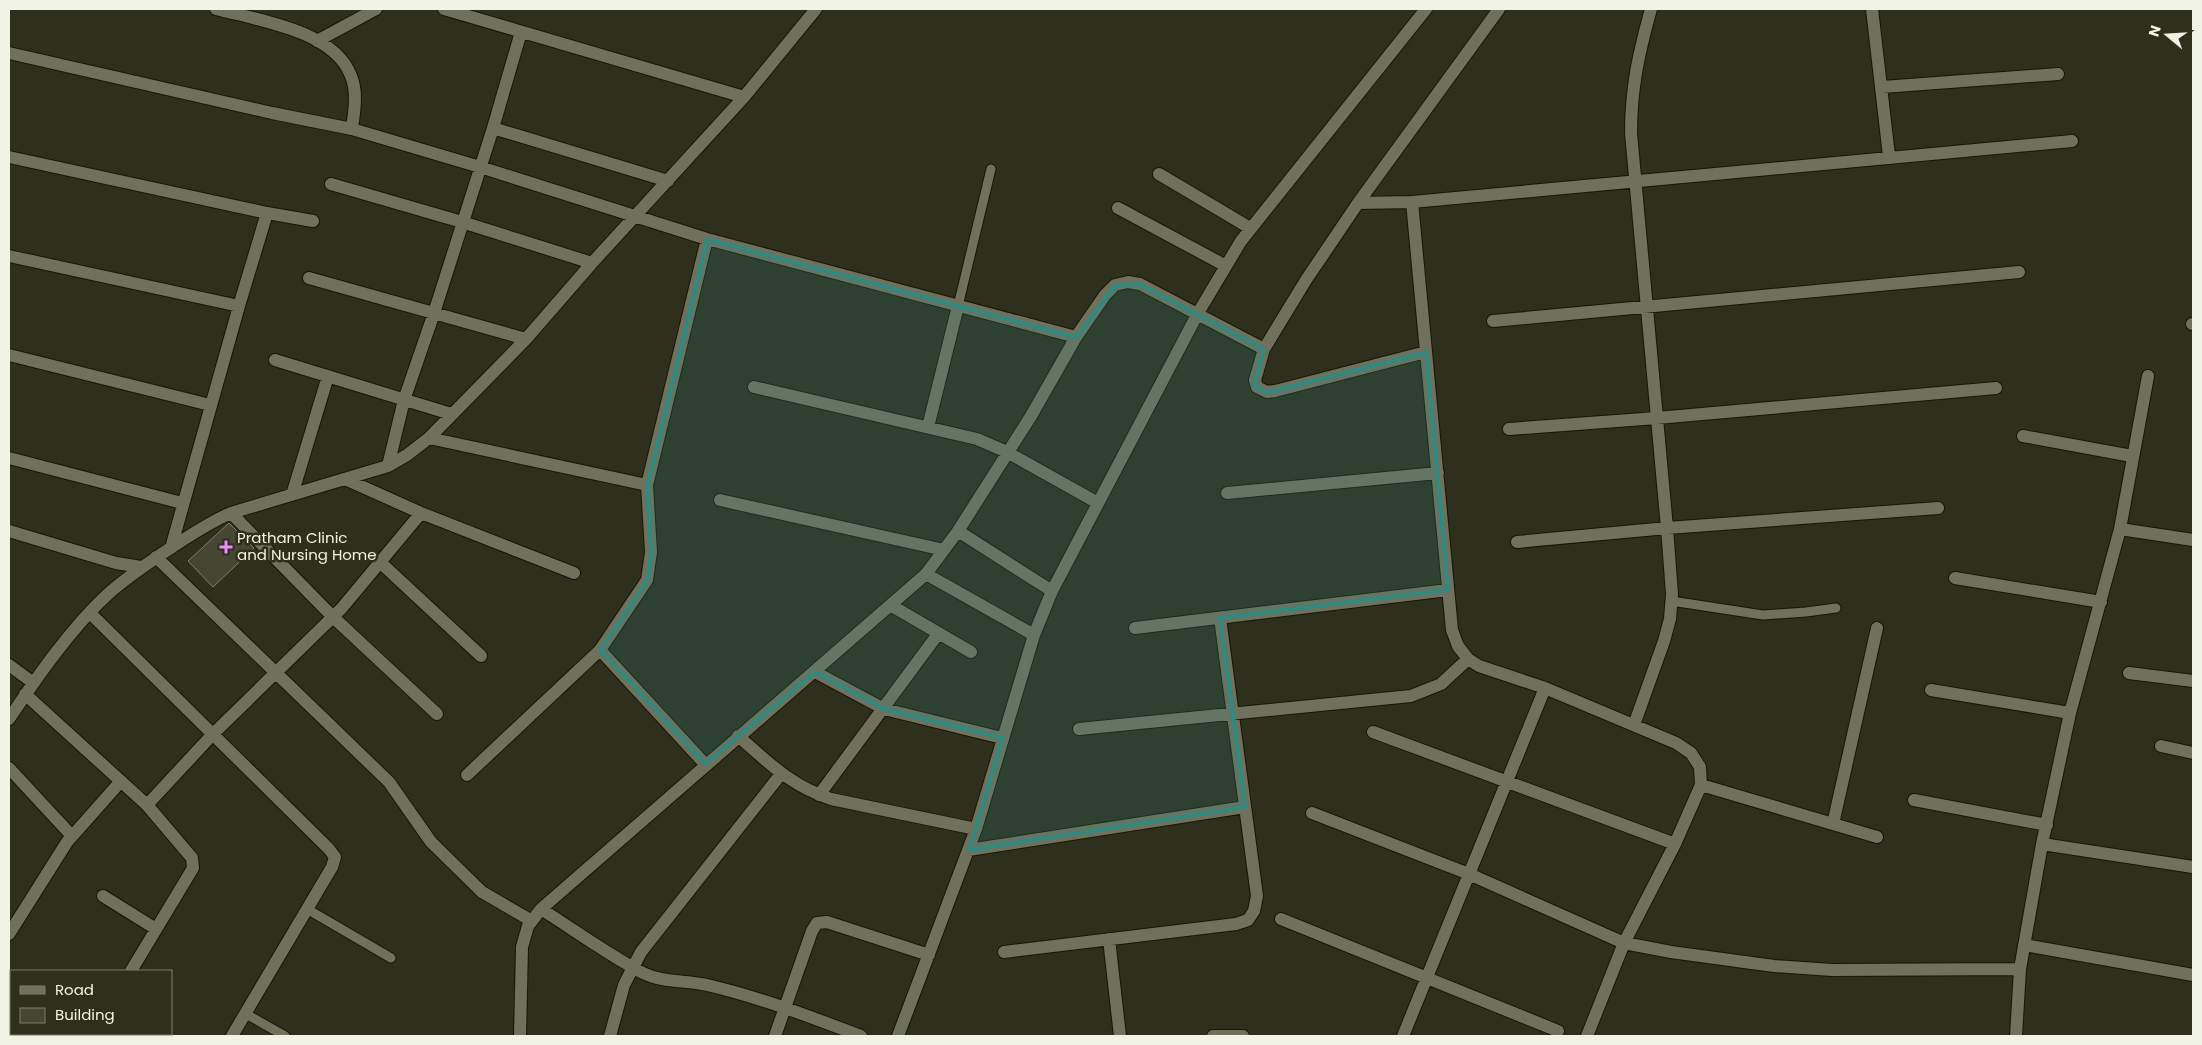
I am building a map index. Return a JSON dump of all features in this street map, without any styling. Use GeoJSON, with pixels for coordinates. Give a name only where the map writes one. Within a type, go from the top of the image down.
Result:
{"type":"FeatureCollection","features":[{"type":"Feature","properties":{"kind":"street"},"geometry":{"type":"LineString","coordinates":[[216,9],[299,31],[317,41],[340,58],[351,76],[355,99],[352,129]]}},
{"type":"Feature","properties":{"kind":"street"},"geometry":{"type":"LineString","coordinates":[[317,41],[376,9]]}},
{"type":"Feature","properties":{"kind":"street"},"geometry":{"type":"LineString","coordinates":[[444,9],[744,97]]}},
{"type":"Feature","properties":{"kind":"street"},"geometry":{"type":"LineString","coordinates":[[9,719],[32,682],[90,613],[107,595],[141,567],[211,522],[231,513],[388,466],[407,455],[429,438],[526,339],[592,263],[744,97],[816,9]]}},
{"type":"Feature","properties":{"kind":"street"},"geometry":{"type":"LineString","coordinates":[[898,1036],[969,850],[1034,635],[1052,591],[1198,313],[1250,228],[1426,9]]}},
{"type":"Feature","properties":{"kind":"street"},"geometry":{"type":"LineString","coordinates":[[1426,352],[1267,392],[1257,387],[1255,380],[1264,350],[1306,280],[1358,203],[1499,9]]}},
{"type":"Feature","properties":{"kind":"street"},"geometry":{"type":"LineString","coordinates":[[1634,725],[1664,641],[1670,619],[1671,601],[1667,528],[1631,132],[1631,103],[1637,61],[1651,9]]}},
{"type":"Feature","properties":{"kind":"street"},"geometry":{"type":"LineString","coordinates":[[1872,9],[1889,156]]}},
{"type":"Feature","properties":{"kind":"street"},"geometry":{"type":"LineString","coordinates":[[388,466],[404,400],[434,313],[522,32]]}},
{"type":"Feature","properties":{"kind":"street"},"geometry":{"type":"LineString","coordinates":[[9,53],[272,113],[352,129],[480,167],[707,239],[1076,338]]}},
{"type":"Feature","properties":{"kind":"street"},"geometry":{"type":"LineString","coordinates":[[1882,87],[2058,74]]}},
{"type":"Feature","properties":{"kind":"street"},"geometry":{"type":"LineString","coordinates":[[493,128],[668,180]]}},
{"type":"Feature","properties":{"kind":"street"},"geometry":{"type":"LineString","coordinates":[[1358,203],[1412,202],[1889,156],[2072,141]]}},
{"type":"Feature","properties":{"kind":"street"},"geometry":{"type":"LineString","coordinates":[[9,157],[267,213],[313,221]]}},
{"type":"Feature","properties":{"kind":"street"},"geometry":{"type":"LineString","coordinates":[[1159,174],[1250,228]]}},
{"type":"Feature","properties":{"kind":"street"},"geometry":{"type":"LineString","coordinates":[[331,184],[462,222],[592,263]]}},
{"type":"Feature","properties":{"kind":"street"},"geometry":{"type":"LineString","coordinates":[[1412,202],[1452,630],[1458,646],[1468,659],[1479,666],[1544,688],[1676,743],[1691,753],[1700,767],[1701,785],[1675,844],[1624,943],[1587,1036]]}},
{"type":"Feature","properties":{"kind":"street"},"geometry":{"type":"LineString","coordinates":[[1118,208],[1226,266]]}},
{"type":"Feature","properties":{"kind":"street"},"geometry":{"type":"LineString","coordinates":[[171,548],[210,405],[267,213]]}},
{"type":"Feature","properties":{"kind":"street"},"geometry":{"type":"LineString","coordinates":[[467,775],[600,650],[647,580],[651,552],[647,485],[707,239]]}},
{"type":"Feature","properties":{"kind":"street"},"geometry":{"type":"LineString","coordinates":[[9,256],[239,306]]}},
{"type":"Feature","properties":{"kind":"street"},"geometry":{"type":"LineString","coordinates":[[1493,321],[2018,272]]}},
{"type":"Feature","properties":{"kind":"street"},"geometry":{"type":"LineString","coordinates":[[309,278],[526,339]]}},
{"type":"Feature","properties":{"kind":"street"},"geometry":{"type":"LineString","coordinates":[[520,1036],[522,947],[528,926],[541,909],[705,764],[892,606],[926,574],[958,531],[1031,416],[1076,338],[1105,295],[1115,285],[1128,282],[1140,284],[1198,313],[1264,350]]}},
{"type":"Feature","properties":{"kind":"street"},"geometry":{"type":"LineString","coordinates":[[928,428],[958,306]]}},
{"type":"Feature","properties":{"kind":"street"},"geometry":{"type":"LineString","coordinates":[[9,356],[210,405]]}},
{"type":"Feature","properties":{"kind":"street"},"geometry":{"type":"LineString","coordinates":[[275,360],[451,414]]}},
{"type":"Feature","properties":{"kind":"street"},"geometry":{"type":"LineString","coordinates":[[292,494],[328,376]]}},
{"type":"Feature","properties":{"kind":"street"},"geometry":{"type":"LineString","coordinates":[[2016,1036],[2020,969],[2042,844],[2070,712],[2120,529],[2148,376]]}},
{"type":"Feature","properties":{"kind":"street"},"geometry":{"type":"LineString","coordinates":[[754,387],[977,439],[1007,452],[1098,503]]}},
{"type":"Feature","properties":{"kind":"street"},"geometry":{"type":"LineString","coordinates":[[1509,429],[1996,388]]}},
{"type":"Feature","properties":{"kind":"street"},"geometry":{"type":"LineString","coordinates":[[2023,436],[2132,456]]}},
{"type":"Feature","properties":{"kind":"street"},"geometry":{"type":"LineString","coordinates":[[429,438],[647,485]]}},
{"type":"Feature","properties":{"kind":"street"},"geometry":{"type":"LineString","coordinates":[[9,458],[182,503]]}},
{"type":"Feature","properties":{"kind":"street"},"geometry":{"type":"LineString","coordinates":[[1227,493],[1438,472]]}},
{"type":"Feature","properties":{"kind":"street"},"geometry":{"type":"LineString","coordinates":[[345,479],[421,513],[574,573]]}},
{"type":"Feature","properties":{"kind":"street"},"geometry":{"type":"LineString","coordinates":[[720,500],[944,550]]}},
{"type":"Feature","properties":{"kind":"street"},"geometry":{"type":"LineString","coordinates":[[1517,542],[1667,528],[1938,508]]}},
{"type":"Feature","properties":{"kind":"street"},"geometry":{"type":"LineString","coordinates":[[231,513],[332,617],[437,714]]}},
{"type":"Feature","properties":{"kind":"street"},"geometry":{"type":"LineString","coordinates":[[147,805],[212,735],[332,617],[421,513]]}},
{"type":"Feature","properties":{"kind":"street"},"geometry":{"type":"LineString","coordinates":[[2120,529],[2193,540]]}},
{"type":"Feature","properties":{"kind":"street"},"geometry":{"type":"LineString","coordinates":[[9,531],[116,563],[141,567]]}},
{"type":"Feature","properties":{"kind":"street"},"geometry":{"type":"LineString","coordinates":[[958,531],[1052,591]]}},
{"type":"Feature","properties":{"kind":"street"},"geometry":{"type":"LineString","coordinates":[[156,557],[390,782],[431,842],[482,892],[532,921]]}},
{"type":"Feature","properties":{"kind":"street"},"geometry":{"type":"LineString","coordinates":[[380,563],[481,656]]}},
{"type":"Feature","properties":{"kind":"street"},"geometry":{"type":"LineString","coordinates":[[926,574],[1034,635]]}},
{"type":"Feature","properties":{"kind":"street"},"geometry":{"type":"LineString","coordinates":[[1955,578],[2101,602]]}},
{"type":"Feature","properties":{"kind":"street"},"geometry":{"type":"LineString","coordinates":[[1135,628],[1448,590]]}},
{"type":"Feature","properties":{"kind":"street"},"geometry":{"type":"LineString","coordinates":[[892,606],[971,652]]}},
{"type":"Feature","properties":{"kind":"street"},"geometry":{"type":"LineString","coordinates":[[90,613],[335,857],[332,867],[232,1036]]}},
{"type":"Feature","properties":{"kind":"street"},"geometry":{"type":"LineString","coordinates":[[1004,952],[1236,924],[1248,920],[1254,911],[1257,896],[1220,618]]}},
{"type":"Feature","properties":{"kind":"street"},"geometry":{"type":"LineString","coordinates":[[1833,824],[1877,628]]}},
{"type":"Feature","properties":{"kind":"street"},"geometry":{"type":"LineString","coordinates":[[819,796],[938,634]]}},
{"type":"Feature","properties":{"kind":"street"},"geometry":{"type":"LineString","coordinates":[[600,650],[705,764]]}},
{"type":"Feature","properties":{"kind":"street"},"geometry":{"type":"LineString","coordinates":[[1079,729],[1232,712],[1411,696],[1441,684],[1468,659]]}},
{"type":"Feature","properties":{"kind":"street"},"geometry":{"type":"LineString","coordinates":[[9,665],[32,682]]}},
{"type":"Feature","properties":{"kind":"street"},"geometry":{"type":"LineString","coordinates":[[815,672],[884,709],[1002,738]]}},
{"type":"Feature","properties":{"kind":"street"},"geometry":{"type":"LineString","coordinates":[[2129,673],[2193,681]]}},
{"type":"Feature","properties":{"kind":"street"},"geometry":{"type":"LineString","coordinates":[[1403,1036],[1544,688]]}},
{"type":"Feature","properties":{"kind":"street"},"geometry":{"type":"LineString","coordinates":[[1931,690],[2070,712]]}},
{"type":"Feature","properties":{"kind":"street"},"geometry":{"type":"LineString","coordinates":[[25,694],[147,805],[192,858],[193,868],[132,970]]}},
{"type":"Feature","properties":{"kind":"street"},"geometry":{"type":"LineString","coordinates":[[1374,732],[1675,844]]}},
{"type":"Feature","properties":{"kind":"street"},"geometry":{"type":"LineString","coordinates":[[738,736],[781,774],[800,787],[819,796],[976,829]]}},
{"type":"Feature","properties":{"kind":"street"},"geometry":{"type":"LineString","coordinates":[[2161,746],[2193,753]]}},
{"type":"Feature","properties":{"kind":"street"},"geometry":{"type":"LineString","coordinates":[[9,768],[72,836]]}},
{"type":"Feature","properties":{"kind":"street"},"geometry":{"type":"LineString","coordinates":[[610,1036],[624,985],[632,966],[641,952],[781,774]]}},
{"type":"Feature","properties":{"kind":"street"},"geometry":{"type":"LineString","coordinates":[[9,934],[72,836],[121,781]]}},
{"type":"Feature","properties":{"kind":"street"},"geometry":{"type":"LineString","coordinates":[[1701,785],[1877,837]]}},
{"type":"Feature","properties":{"kind":"street"},"geometry":{"type":"LineString","coordinates":[[1914,800],[2047,825]]}},
{"type":"Feature","properties":{"kind":"street"},"geometry":{"type":"LineString","coordinates":[[969,850],[1245,807]]}},
{"type":"Feature","properties":{"kind":"street"},"geometry":{"type":"LineString","coordinates":[[1312,813],[1469,874],[1624,943],[1670,952],[1774,966],[1822,969],[2020,969]]}},
{"type":"Feature","properties":{"kind":"street"},"geometry":{"type":"LineString","coordinates":[[2042,844],[2193,868]]}},
{"type":"Feature","properties":{"kind":"street"},"geometry":{"type":"LineString","coordinates":[[103,896],[156,929]]}},
{"type":"Feature","properties":{"kind":"street"},"geometry":{"type":"LineString","coordinates":[[541,909],[645,974],[668,981],[687,981],[707,985],[784,1008],[862,1036]]}},
{"type":"Feature","properties":{"kind":"street"},"geometry":{"type":"LineString","coordinates":[[1281,919],[1558,1031]]}},
{"type":"Feature","properties":{"kind":"street"},"geometry":{"type":"LineString","coordinates":[[775,1036],[812,931],[817,923],[827,922],[929,954]]}},
{"type":"Feature","properties":{"kind":"street"},"geometry":{"type":"LineString","coordinates":[[1109,939],[1120,1036]]}},
{"type":"Feature","properties":{"kind":"street"},"geometry":{"type":"LineString","coordinates":[[2024,945],[2193,974]]}},
{"type":"Feature","properties":{"kind":"street"},"geometry":{"type":"LineString","coordinates":[[1213,1036],[1243,1036]]}},
{"type":"Feature","properties":{"kind":"lane"},"geometry":{"type":"LineString","coordinates":[[958,306],[992,169]]}},
{"type":"Feature","properties":{"kind":"lane"},"geometry":{"type":"LineString","coordinates":[[1671,601],[1763,615],[1836,608]]}},
{"type":"Feature","properties":{"kind":"lane"},"geometry":{"type":"LineString","coordinates":[[307,909],[391,958]]}},
{"type":"Feature","properties":{"kind":"lane"},"geometry":{"type":"LineString","coordinates":[[246,1014],[284,1036]]}},
{"type":"Feature","properties":{"kind":"highlighted area"},"geometry":{"type":"Polygon","coordinates":[[[707,239],[1076,337],[1115,285],[1140,284],[1264,349],[1254,385],[1267,392],[1426,352],[1448,590],[1220,618],[1245,807],[969,850],[1002,738],[884,709],[815,672],[705,764],[600,650],[647,580],[651,552],[647,485],[707,239]]]}},
{"type":"Feature","properties":{"kind":"building"},"geometry":{"type":"Polygon","coordinates":[[[229,523],[254,548],[213,587],[188,561],[229,523]]]}},
{"type":"Feature","properties":{"kind":"place","name":"Pratham Clinic and Nursing Home"},"geometry":{"type":"Point","coordinates":[226,547]}}]}
